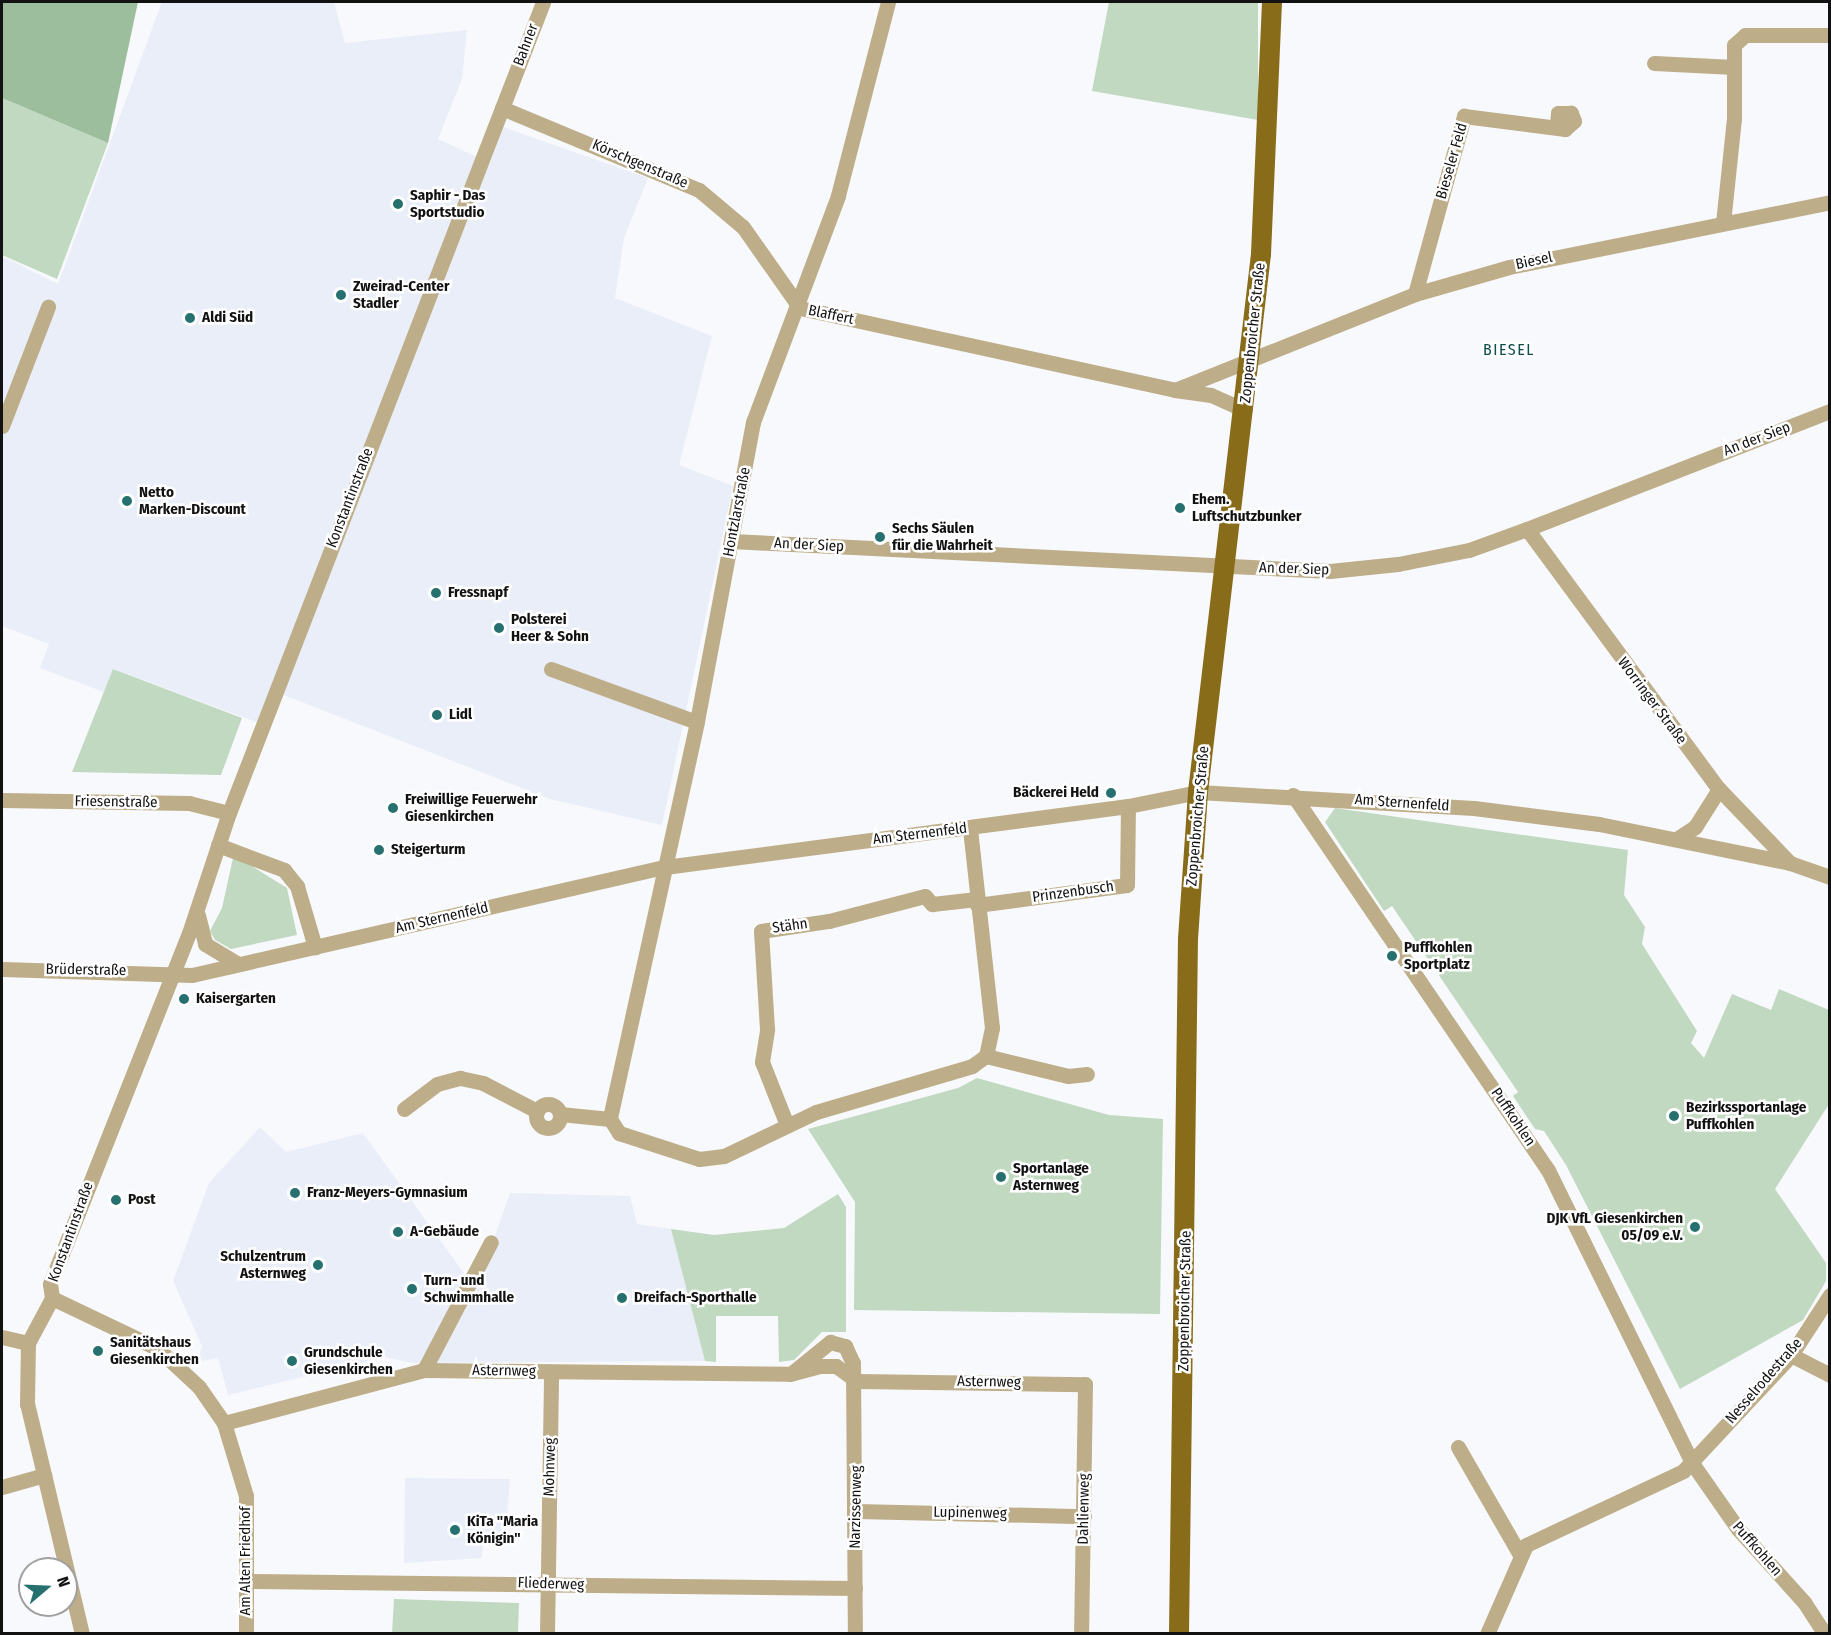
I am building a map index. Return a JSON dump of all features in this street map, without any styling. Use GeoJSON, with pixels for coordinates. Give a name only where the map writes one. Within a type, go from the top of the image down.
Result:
{"type":"FeatureCollection","features":[{"type":"Feature","properties":{"kind":"main road","name":"Zoppenbroicher Straße"},"geometry":{"type":"LineString","coordinates":[[1179,1634],[1188,962],[1198,792],[1250,359],[1270,121],[1272,2]]}},
{"type":"Feature","properties":{"kind":"street","name":"Bahner"},"geometry":{"type":"LineString","coordinates":[[509,89],[543,2]]}},
{"type":"Feature","properties":{"kind":"street","name":"Blaffert"},"geometry":{"type":"LineString","coordinates":[[888,2],[838,196],[800,308],[1175,390],[1211,395],[1245,410]]}},
{"type":"Feature","properties":{"kind":"street"},"geometry":{"type":"LineString","coordinates":[[1723,223],[1734,45],[1745,35],[1830,35]]}},
{"type":"Feature","properties":{"kind":"street"},"geometry":{"type":"LineString","coordinates":[[1654,63],[1734,67]]}},
{"type":"Feature","properties":{"kind":"street","name":"Konstantinstraße"},"geometry":{"type":"LineString","coordinates":[[82,1634],[27,1404],[28,1343],[52,1298],[50,1284],[170,974],[198,910],[229,813],[509,89]]}},
{"type":"Feature","properties":{"kind":"street","name":"Körschgenstraße"},"geometry":{"type":"LineString","coordinates":[[502,108],[699,190],[743,227],[800,308]]}},
{"type":"Feature","properties":{"kind":"street","name":"Bieseler Feld"},"geometry":{"type":"LineString","coordinates":[[1415,294],[1464,116],[1557,125]]}},
{"type":"Feature","properties":{"kind":"street","name":"Biesel"},"geometry":{"type":"LineString","coordinates":[[1250,359],[1415,294],[1509,267],[1830,202]]}},
{"type":"Feature","properties":{"kind":"street"},"geometry":{"type":"LineString","coordinates":[[2,426],[48,307]]}},
{"type":"Feature","properties":{"kind":"street","name":"Hontzlarstraße"},"geometry":{"type":"LineString","coordinates":[[664,867],[697,722],[753,422],[800,308]]}},
{"type":"Feature","properties":{"kind":"street"},"geometry":{"type":"LineString","coordinates":[[1175,390],[1250,359]]}},
{"type":"Feature","properties":{"kind":"street","name":"An der Siep"},"geometry":{"type":"LineString","coordinates":[[731,541],[1330,571],[1398,564],[1469,550],[1830,411]]}},
{"type":"Feature","properties":{"kind":"street","name":"Worringer Straße"},"geometry":{"type":"LineString","coordinates":[[1527,529],[1719,789],[1790,863]]}},
{"type":"Feature","properties":{"kind":"street"},"geometry":{"type":"LineString","coordinates":[[551,669],[697,722]]}},
{"type":"Feature","properties":{"kind":"street"},"geometry":{"type":"LineString","coordinates":[[1678,838],[1695,827],[1719,789]]}},
{"type":"Feature","properties":{"kind":"street","name":"Am Sternenfeld"},"geometry":{"type":"LineString","coordinates":[[170,974],[238,964],[664,867],[1128,806],[1198,792],[1293,795],[1474,808],[1678,838],[1790,863],[1830,877]]}},
{"type":"Feature","properties":{"kind":"street","name":"Puffkohlen"},"geometry":{"type":"LineString","coordinates":[[1293,795],[1548,1170],[1692,1463],[1738,1529],[1804,1602],[1825,1634]]}},
{"type":"Feature","properties":{"kind":"street","name":"Friesenstraße"},"geometry":{"type":"LineString","coordinates":[[2,800],[189,803],[229,813]]}},
{"type":"Feature","properties":{"kind":"street","name":"Prinzenbusch"},"geometry":{"type":"LineString","coordinates":[[977,902],[1127,885],[1128,806]]}},
{"type":"Feature","properties":{"kind":"street"},"geometry":{"type":"LineString","coordinates":[[664,867],[610,1119],[619,1133],[699,1159],[724,1156],[787,1125],[972,1066],[986,1056],[992,1028],[970,828]]}},
{"type":"Feature","properties":{"kind":"street"},"geometry":{"type":"LineString","coordinates":[[218,845],[284,870],[297,886],[315,947]]}},
{"type":"Feature","properties":{"kind":"street","name":"Stähn"},"geometry":{"type":"LineString","coordinates":[[787,1125],[762,1062],[767,1029],[760,931],[829,921],[926,896],[932,904],[977,902]]}},
{"type":"Feature","properties":{"kind":"street","name":"Konstantinstraße"},"geometry":{"type":"LineString","coordinates":[[198,910],[205,944],[238,964]]}},
{"type":"Feature","properties":{"kind":"street","name":"Brüderstraße"},"geometry":{"type":"LineString","coordinates":[[2,969],[170,974]]}},
{"type":"Feature","properties":{"kind":"street"},"geometry":{"type":"LineString","coordinates":[[986,1056],[1068,1076],[1087,1074]]}},
{"type":"Feature","properties":{"kind":"street"},"geometry":{"type":"LineString","coordinates":[[404,1109],[437,1084],[460,1078],[483,1083],[537,1111],[549,1104],[560,1114],[610,1119]]}},
{"type":"Feature","properties":{"kind":"street"},"geometry":{"type":"LineString","coordinates":[[424,1370],[491,1242]]}},
{"type":"Feature","properties":{"kind":"street","name":"Nesselrodestraße"},"geometry":{"type":"LineString","coordinates":[[1692,1463],[1791,1355],[1830,1295]]}},
{"type":"Feature","properties":{"kind":"street","name":"Am Alten Friedhof"},"geometry":{"type":"LineString","coordinates":[[52,1298],[157,1348],[199,1388],[224,1423],[246,1496],[248,1581],[246,1634]]}},
{"type":"Feature","properties":{"kind":"street"},"geometry":{"type":"LineString","coordinates":[[2,1337],[28,1343]]}},
{"type":"Feature","properties":{"kind":"street"},"geometry":{"type":"LineString","coordinates":[[790,1374],[830,1342],[845,1346],[857,1381]]}},
{"type":"Feature","properties":{"kind":"street"},"geometry":{"type":"LineString","coordinates":[[1791,1355],[1830,1375]]}},
{"type":"Feature","properties":{"kind":"street","name":"Asternweg"},"geometry":{"type":"LineString","coordinates":[[224,1423],[424,1370],[790,1374],[836,1366],[857,1381],[1085,1384]]}},
{"type":"Feature","properties":{"kind":"street","name":"Mohnweg"},"geometry":{"type":"LineString","coordinates":[[547,1634],[550,1372]]}},
{"type":"Feature","properties":{"kind":"street","name":"Narzissenweg"},"geometry":{"type":"LineString","coordinates":[[855,1634],[857,1381]]}},
{"type":"Feature","properties":{"kind":"street","name":"Dahlienweg"},"geometry":{"type":"LineString","coordinates":[[1081,1634],[1085,1384]]}},
{"type":"Feature","properties":{"kind":"street"},"geometry":{"type":"LineString","coordinates":[[1458,1447],[1520,1555]]}},
{"type":"Feature","properties":{"kind":"street"},"geometry":{"type":"LineString","coordinates":[[1486,1634],[1520,1555],[1538,1536],[1692,1463]]}},
{"type":"Feature","properties":{"kind":"street"},"geometry":{"type":"LineString","coordinates":[[2,1486],[44,1475]]}},
{"type":"Feature","properties":{"kind":"street","name":"Lupinenweg"},"geometry":{"type":"LineString","coordinates":[[856,1511],[1083,1515]]}},
{"type":"Feature","properties":{"kind":"street","name":"Fliederweg"},"geometry":{"type":"LineString","coordinates":[[248,1581],[855,1588]]}},
{"type":"Feature","properties":{"kind":"shaded area"},"geometry":{"type":"Polygon","coordinates":[[[162,2],[334,2],[345,43],[467,30],[462,79],[438,139],[490,163],[503,127],[648,178],[624,238],[615,298],[712,336],[679,465],[733,486],[662,825],[550,799],[271,690],[259,723],[114,669],[104,692],[40,668],[49,644],[2,626],[2,256],[58,284],[162,2]]]}},
{"type":"Feature","properties":{"kind":"shaded area","name":"Schulzentrum Asternweg"},"geometry":{"type":"Polygon","coordinates":[[[260,1127],[286,1152],[363,1133],[471,1283],[490,1250],[510,1193],[630,1196],[637,1224],[671,1229],[705,1361],[413,1363],[385,1357],[228,1395],[218,1358],[202,1361],[199,1356],[202,1346],[173,1281],[209,1183],[260,1127]]]}},
{"type":"Feature","properties":{"kind":"shaded area","name":"KiTa \"Maria Königin\""},"geometry":{"type":"Polygon","coordinates":[[[405,1478],[510,1479],[505,1541],[483,1541],[482,1558],[404,1563],[405,1478]]]}},
{"type":"Feature","properties":{"kind":"green space"},"geometry":{"type":"Polygon","coordinates":[[[2,2],[138,2],[108,143],[2,98],[2,2]]]}},
{"type":"Feature","properties":{"kind":"green space"},"geometry":{"type":"Polygon","coordinates":[[[1109,2],[1258,2],[1258,120],[1092,91],[1109,2]]]}},
{"type":"Feature","properties":{"kind":"green space"},"geometry":{"type":"Polygon","coordinates":[[[2,98],[108,143],[57,279],[2,255],[2,98]]]}},
{"type":"Feature","properties":{"kind":"green space"},"geometry":{"type":"Polygon","coordinates":[[[113,669],[242,718],[221,775],[72,772],[113,669]]]}},
{"type":"Feature","properties":{"kind":"green space","name":"Bezirkssportanlage Puffkohlen"},"geometry":{"type":"Polygon","coordinates":[[[1335,808],[1628,850],[1624,895],[1645,927],[1642,944],[1697,1031],[1691,1043],[1704,1058],[1732,994],[1771,1010],[1779,989],[1829,1010],[1829,1104],[1775,1189],[1826,1263],[1826,1281],[1803,1320],[1680,1389],[1566,1165],[1544,1131],[1535,1129],[1513,1096],[1518,1092],[1392,906],[1384,911],[1325,822],[1335,808]]]}},
{"type":"Feature","properties":{"kind":"green space"},"geometry":{"type":"Polygon","coordinates":[[[233,858],[253,860],[253,867],[287,888],[297,935],[231,949],[215,940],[210,931],[222,908],[233,858]]]}},
{"type":"Feature","properties":{"kind":"green space","name":"Sportanlage Asternweg"},"geometry":{"type":"Polygon","coordinates":[[[977,1078],[1109,1115],[1163,1119],[1160,1314],[854,1310],[855,1202],[808,1129],[958,1088],[977,1078]]]}},
{"type":"Feature","properties":{"kind":"green space"},"geometry":{"type":"Polygon","coordinates":[[[838,1194],[846,1207],[846,1332],[822,1332],[794,1360],[779,1362],[778,1316],[716,1316],[716,1362],[705,1361],[671,1229],[714,1235],[784,1228],[838,1194]]]}},
{"type":"Feature","properties":{"kind":"green space"},"geometry":{"type":"Polygon","coordinates":[[[394,1599],[519,1603],[518,1633],[392,1633],[394,1599]]]}},
{"type":"Feature","properties":{"kind":"place","name":"Saphir - Das Sportstudio"},"geometry":{"type":"Point","coordinates":[398,204]}},
{"type":"Feature","properties":{"kind":"place","name":"Zweirad-Center Stadler"},"geometry":{"type":"Point","coordinates":[341,295]}},
{"type":"Feature","properties":{"kind":"place","name":"Aldi Süd"},"geometry":{"type":"Point","coordinates":[190,318]}},
{"type":"Feature","properties":{"kind":"place","name":"Netto Marken-Discount"},"geometry":{"type":"Point","coordinates":[127,501]}},
{"type":"Feature","properties":{"kind":"place","name":"Ehem. Luftschutzbunker"},"geometry":{"type":"Point","coordinates":[1180,508]}},
{"type":"Feature","properties":{"kind":"place","name":"Sechs Säulen für die Wahrheit"},"geometry":{"type":"Point","coordinates":[880,537]}},
{"type":"Feature","properties":{"kind":"place","name":"Fressnapf"},"geometry":{"type":"Point","coordinates":[436,593]}},
{"type":"Feature","properties":{"kind":"place","name":"Polsterei Heer & Sohn"},"geometry":{"type":"Point","coordinates":[499,628]}},
{"type":"Feature","properties":{"kind":"place","name":"Lidl"},"geometry":{"type":"Point","coordinates":[437,715]}},
{"type":"Feature","properties":{"kind":"place","name":"Bäckerei Held"},"geometry":{"type":"Point","coordinates":[1111,793]}},
{"type":"Feature","properties":{"kind":"place","name":"Freiwillige Feuerwehr Giesenkirchen"},"geometry":{"type":"Point","coordinates":[393,808]}},
{"type":"Feature","properties":{"kind":"place","name":"Steigerturm"},"geometry":{"type":"Point","coordinates":[379,850]}},
{"type":"Feature","properties":{"kind":"place","name":"Puffkohlen Sportplatz"},"geometry":{"type":"Point","coordinates":[1392,956]}},
{"type":"Feature","properties":{"kind":"place","name":"Kaisergarten"},"geometry":{"type":"Point","coordinates":[184,999]}},
{"type":"Feature","properties":{"kind":"place","name":"Bezirkssportanlage Puffkohlen"},"geometry":{"type":"Point","coordinates":[1674,1116]}},
{"type":"Feature","properties":{"kind":"place","name":"Sportanlage Asternweg"},"geometry":{"type":"Point","coordinates":[1001,1177]}},
{"type":"Feature","properties":{"kind":"place","name":"Franz-Meyers-Gymnasium"},"geometry":{"type":"Point","coordinates":[295,1193]}},
{"type":"Feature","properties":{"kind":"place","name":"Post"},"geometry":{"type":"Point","coordinates":[116,1200]}},
{"type":"Feature","properties":{"kind":"place","name":"DJK VfL Giesenkirchen 05/09 e.V."},"geometry":{"type":"Point","coordinates":[1695,1227]}},
{"type":"Feature","properties":{"kind":"place","name":"A-Gebäude"},"geometry":{"type":"Point","coordinates":[398,1232]}},
{"type":"Feature","properties":{"kind":"place","name":"Schulzentrum Asternweg"},"geometry":{"type":"Point","coordinates":[318,1265]}},
{"type":"Feature","properties":{"kind":"place","name":"Turn- und Schwimmhalle"},"geometry":{"type":"Point","coordinates":[412,1289]}},
{"type":"Feature","properties":{"kind":"place","name":"Dreifach-Sporthalle"},"geometry":{"type":"Point","coordinates":[622,1298]}},
{"type":"Feature","properties":{"kind":"place","name":"Sanitätshaus Giesenkirchen"},"geometry":{"type":"Point","coordinates":[98,1351]}},
{"type":"Feature","properties":{"kind":"place","name":"Grundschule Giesenkirchen"},"geometry":{"type":"Point","coordinates":[292,1361]}},
{"type":"Feature","properties":{"kind":"place","name":"KiTa \"Maria Königin\""},"geometry":{"type":"Point","coordinates":[455,1530]}},
{"type":"Feature","properties":{"kind":"district","name":"BIESEL"},"geometry":{"type":"Point","coordinates":[1509,350]}}]}
